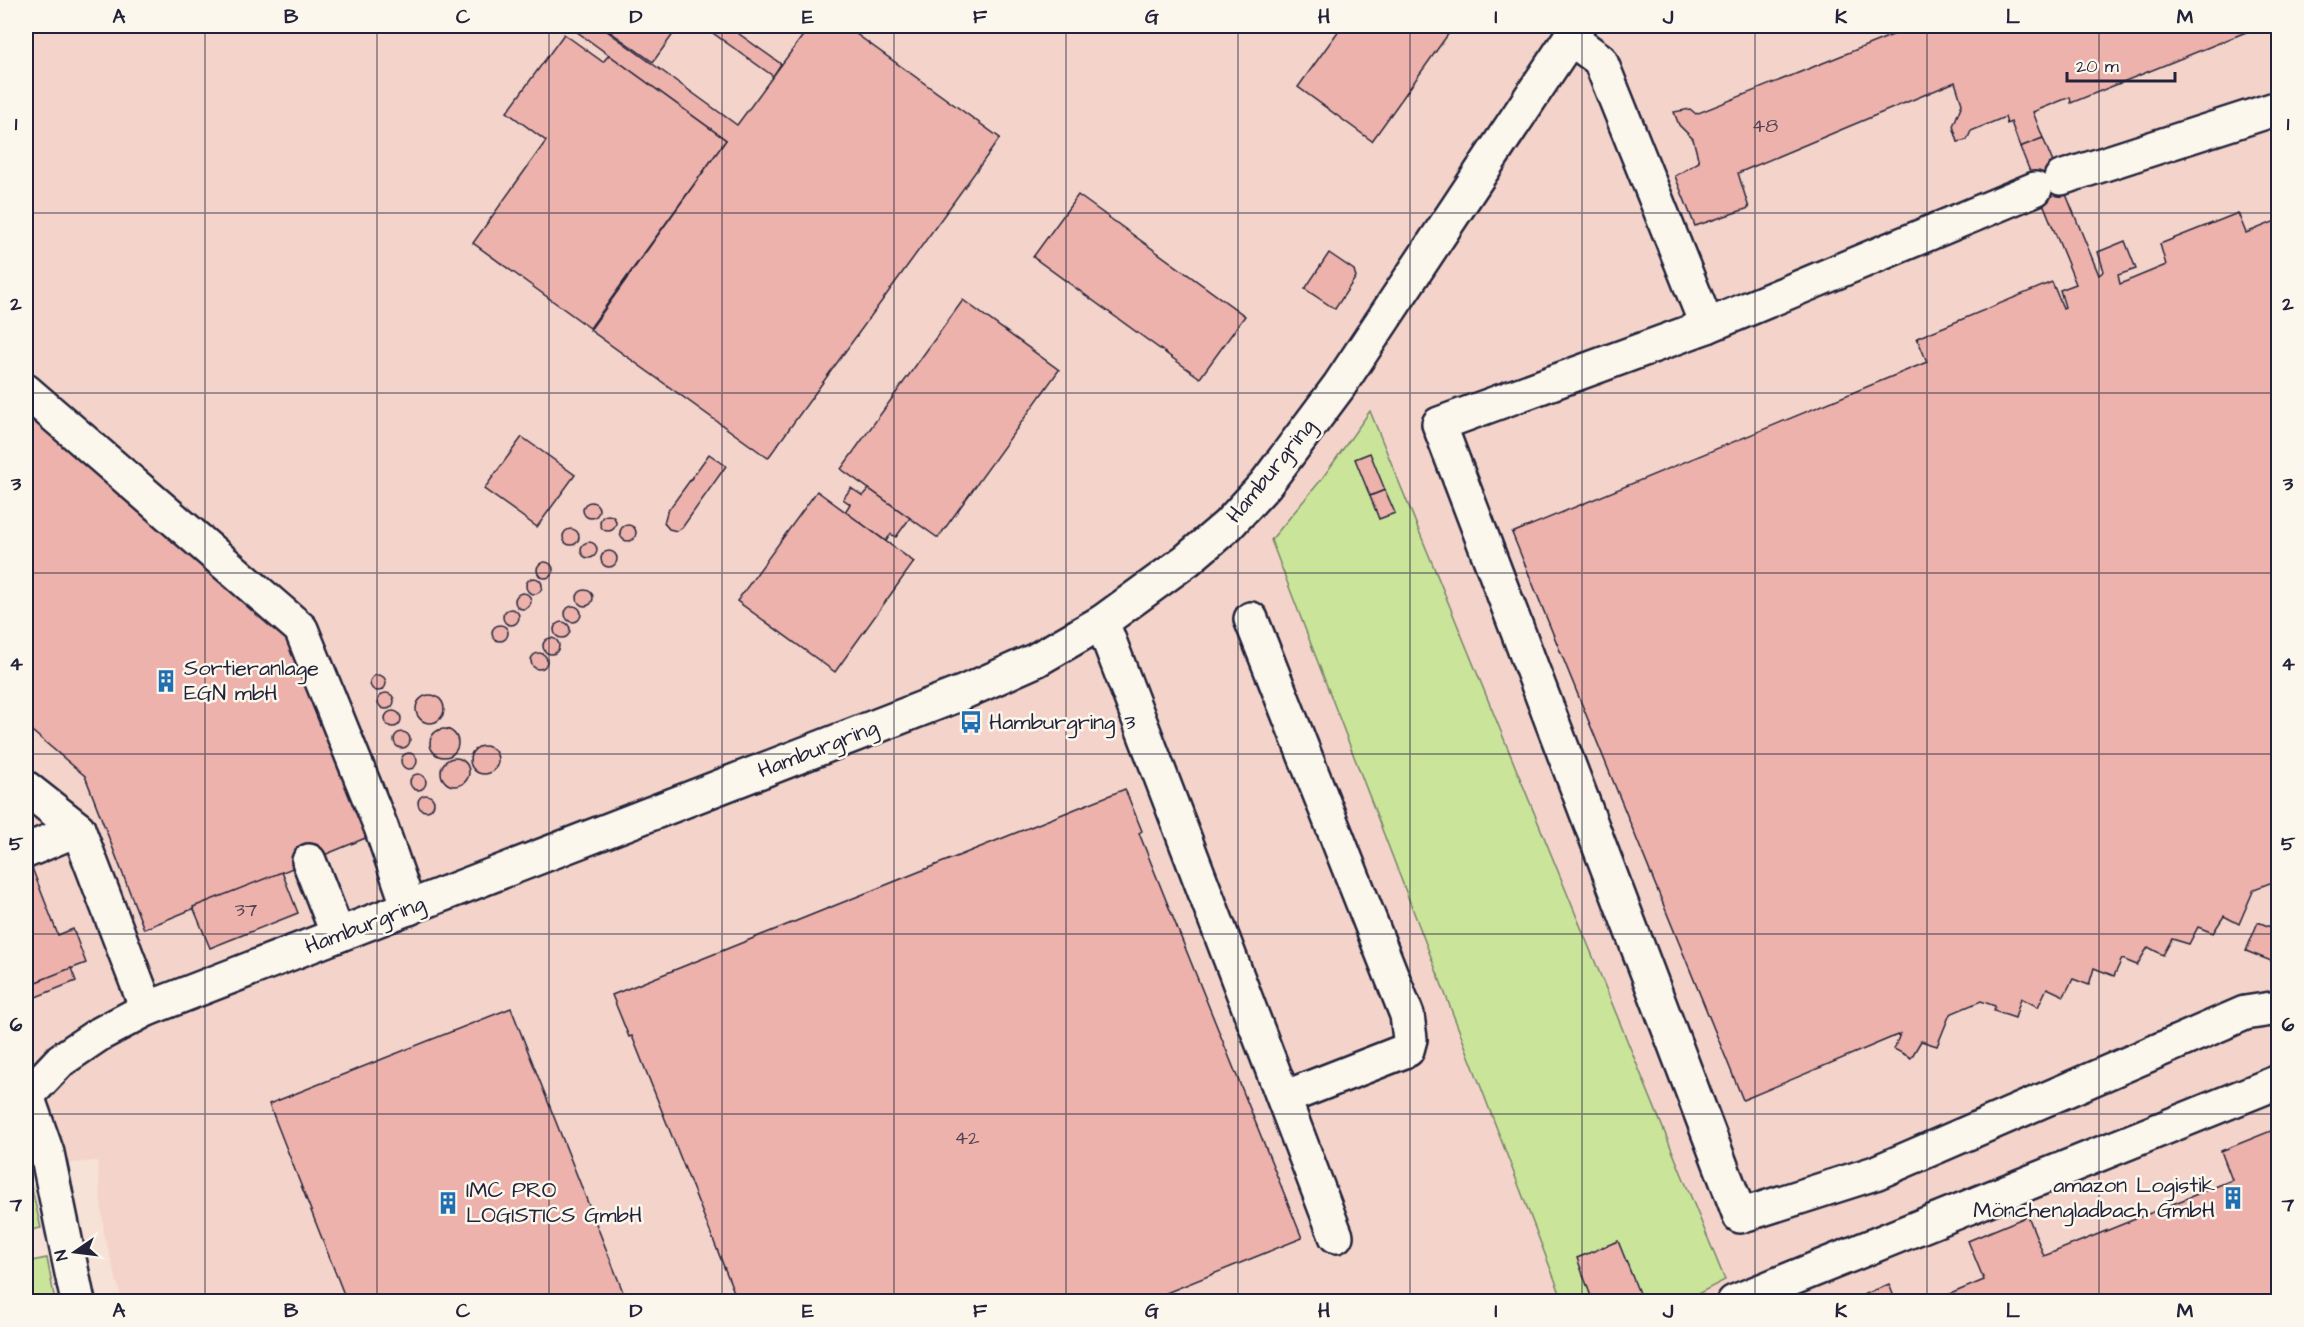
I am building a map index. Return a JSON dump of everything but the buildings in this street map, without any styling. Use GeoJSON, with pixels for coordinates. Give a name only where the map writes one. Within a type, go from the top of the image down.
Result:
{"type":"FeatureCollection","features":[{"type":"Feature","properties":{"kind":"street"},"geometry":{"type":"LineString","coordinates":[[1574,32],[1600,60],[1707,326]]}},
{"type":"Feature","properties":{"kind":"street","name":"Hamburgring"},"geometry":{"type":"LineString","coordinates":[[78,1302],[47,1153],[26,1096],[61,1059],[98,1035],[147,1009],[962,693],[1036,660],[1102,622],[1196,553],[1228,525],[1265,485],[1339,386],[1574,32]]}},
{"type":"Feature","properties":{"kind":"street"},"geometry":{"type":"LineString","coordinates":[[2278,108],[2048,183],[1707,326],[1439,424],[1740,1216],[1875,1173],[2245,1013],[2278,1008]]}},
{"type":"Feature","properties":{"kind":"street"},"geometry":{"type":"LineString","coordinates":[[26,391],[301,629],[381,827],[409,908]]}},
{"type":"Feature","properties":{"kind":"street"},"geometry":{"type":"LineString","coordinates":[[1251,619],[1407,1015],[1410,1039],[1407,1050],[1284,1098]]}},
{"type":"Feature","properties":{"kind":"street"},"geometry":{"type":"LineString","coordinates":[[1102,622],[1336,1236]]}},
{"type":"Feature","properties":{"kind":"street"},"geometry":{"type":"LineString","coordinates":[[26,788],[78,829],[147,1009]]}},
{"type":"Feature","properties":{"kind":"street"},"geometry":{"type":"LineString","coordinates":[[26,851],[78,829]]}},
{"type":"Feature","properties":{"kind":"street"},"geometry":{"type":"LineString","coordinates":[[309,861],[338,935]]}},
{"type":"Feature","properties":{"kind":"street"},"geometry":{"type":"LineString","coordinates":[[1734,1302],[2278,1082]]}},
{"type":"Feature","properties":{"kind":"shaded area"},"geometry":{"type":"Polygon","coordinates":[[[26,26],[2278,26],[2278,1301],[122,1301],[104,1234],[97,1161],[26,1167],[26,26]]]}},
{"type":"Feature","properties":{"kind":"green space"},"geometry":{"type":"Polygon","coordinates":[[[1370,411],[1725,1280],[1684,1301],[1563,1301],[1271,540],[1321,480],[1370,411]]]}},
{"type":"Feature","properties":{"kind":"green space"},"geometry":{"type":"Polygon","coordinates":[[[26,1179],[31,1185],[41,1228],[26,1231],[26,1179]]]}},
{"type":"Feature","properties":{"kind":"green space"},"geometry":{"type":"Polygon","coordinates":[[[47,1258],[55,1301],[26,1301],[26,1262],[47,1258]]]}},
{"type":"Feature","properties":{"kind":"place","name":"Sortieranlage EGN mbH"},"geometry":{"type":"Point","coordinates":[166,681]}},
{"type":"Feature","properties":{"kind":"place","name":"Hamburgring 3"},"geometry":{"type":"Point","coordinates":[971,722]}},
{"type":"Feature","properties":{"kind":"place","name":"amazon Logistik Mönchengladbach GmbH"},"geometry":{"type":"Point","coordinates":[2233,1198]}},
{"type":"Feature","properties":{"kind":"place","name":"IMC PRO LOGISTICS GmbH"},"geometry":{"type":"Point","coordinates":[448,1203]}}]}
